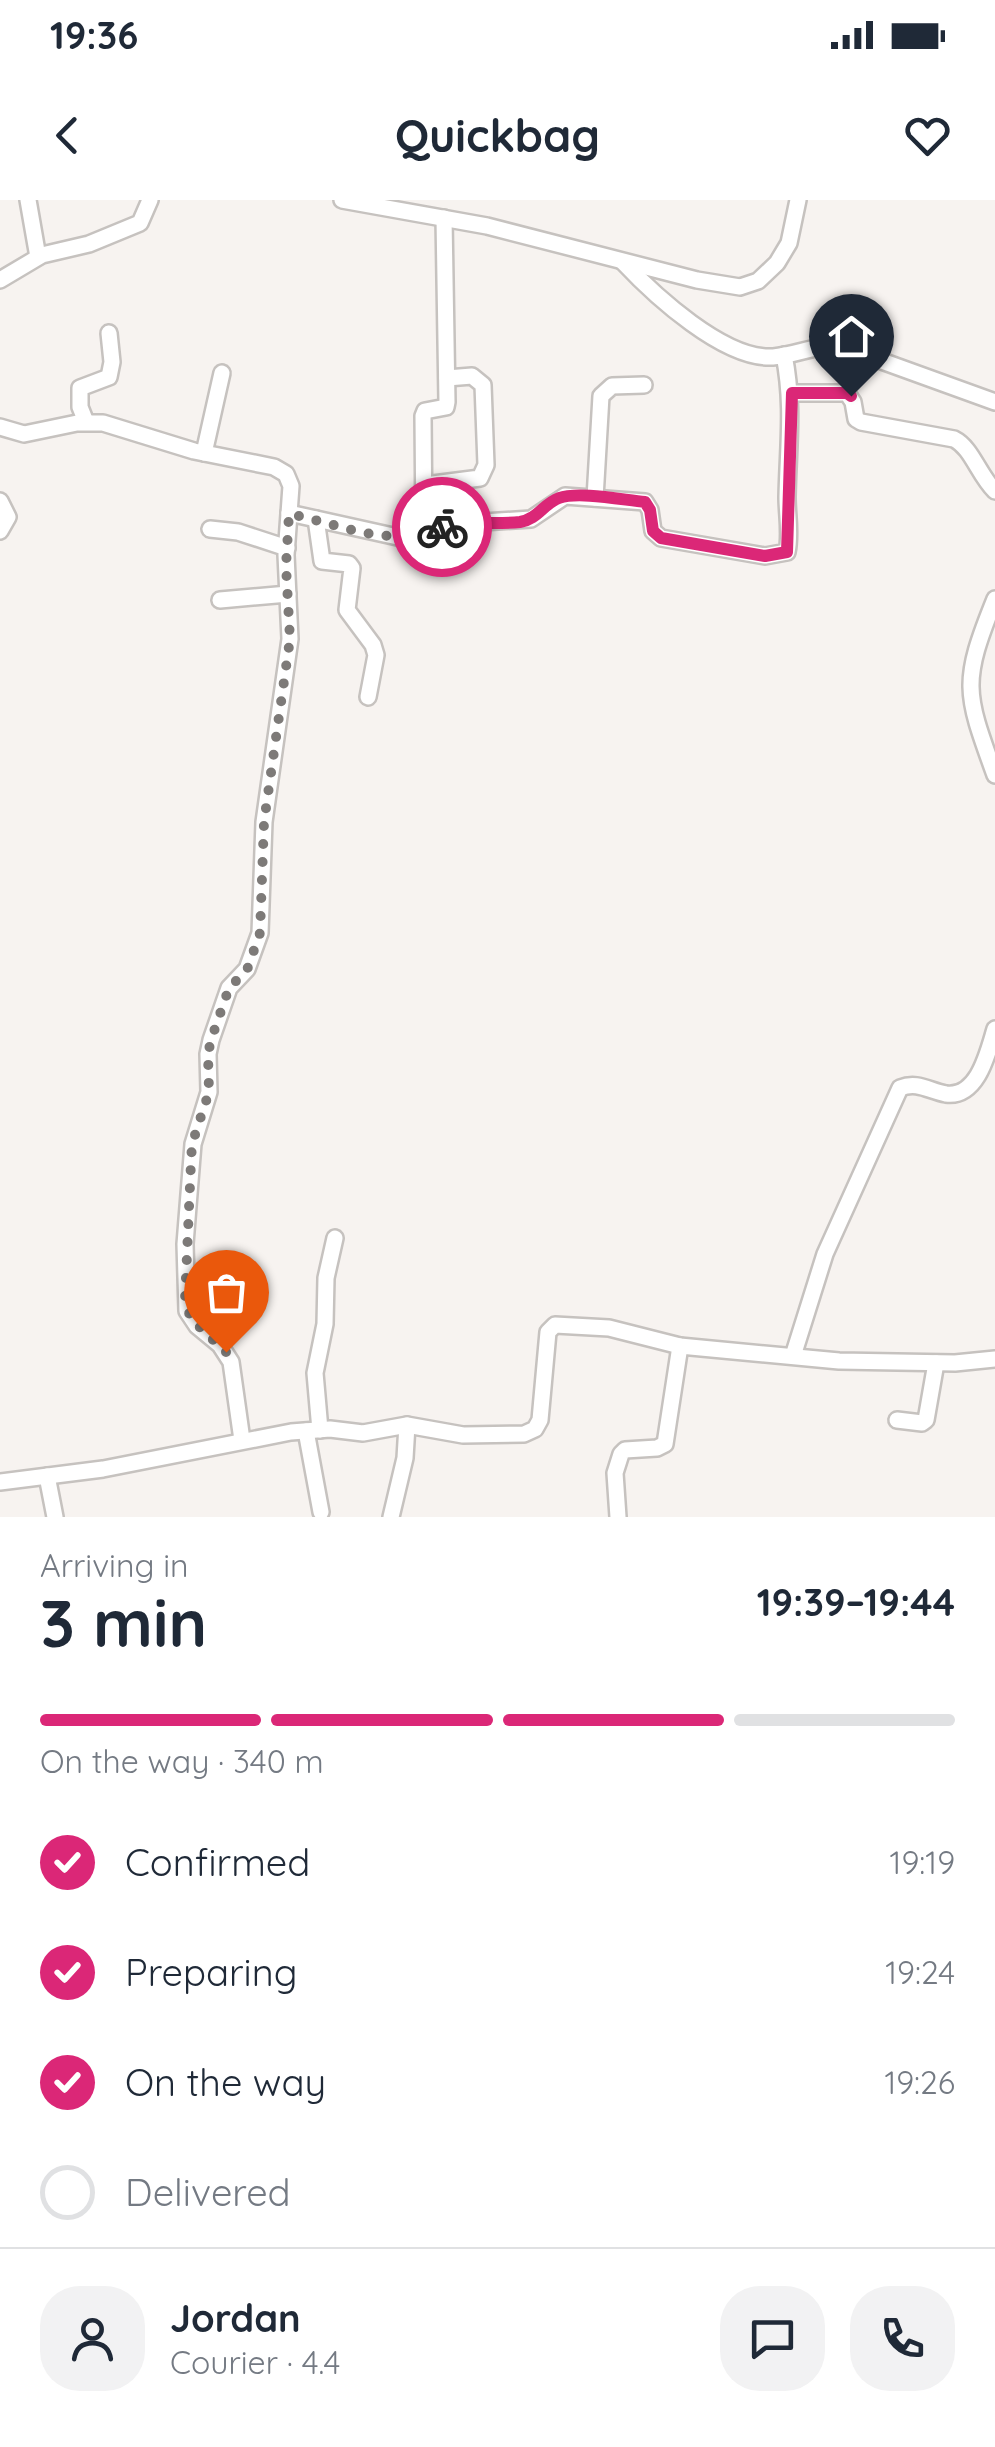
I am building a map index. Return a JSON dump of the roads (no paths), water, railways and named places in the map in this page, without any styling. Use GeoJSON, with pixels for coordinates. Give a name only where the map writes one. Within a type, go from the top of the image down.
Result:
{"type":"FeatureCollection","features":[{"type":"Feature","properties":{"kind":"street"},"geometry":{"type":"LineString","coordinates":[[28,200],[38,257]]}},
{"type":"Feature","properties":{"kind":"street"},"geometry":{"type":"LineString","coordinates":[[0,280],[38,257],[89,244],[134,226],[144,217],[150,200]]}},
{"type":"Feature","properties":{"kind":"street"},"geometry":{"type":"LineString","coordinates":[[342,200],[444,218],[697,280],[748,286],[768,272],[789,243],[798,200]]}},
{"type":"Feature","properties":{"kind":"street"},"geometry":{"type":"LineString","coordinates":[[424,534],[423,416],[425,411],[446,407],[444,218]]}},
{"type":"Feature","properties":{"kind":"street"},"geometry":{"type":"LineString","coordinates":[[620,259],[659,300],[688,322],[752,354],[784,355],[824,345],[843,347],[995,402]]}},
{"type":"Feature","properties":{"kind":"street"},"geometry":{"type":"LineString","coordinates":[[86,422],[80,407],[80,388],[112,372],[109,334]]}},
{"type":"Feature","properties":{"kind":"street"},"geometry":{"type":"LineString","coordinates":[[289,514],[386,537],[424,534],[454,524],[518,522],[538,515],[565,496],[645,502],[653,531],[661,538],[780,556],[787,552],[789,544],[792,393],[784,355]]}},
{"type":"Feature","properties":{"kind":"street"},"geometry":{"type":"LineString","coordinates":[[204,453],[222,374]]}},
{"type":"Feature","properties":{"kind":"street"},"geometry":{"type":"LineString","coordinates":[[425,485],[480,478],[486,465],[484,385],[472,376],[447,378]]}},
{"type":"Feature","properties":{"kind":"street"},"geometry":{"type":"LineString","coordinates":[[595,498],[601,396],[612,386],[644,386]]}},
{"type":"Feature","properties":{"kind":"street"},"geometry":{"type":"LineString","coordinates":[[792,393],[847,393],[854,402],[856,419],[861,422],[965,444],[976,469],[995,490]]}},
{"type":"Feature","properties":{"kind":"street"},"geometry":{"type":"LineString","coordinates":[[0,427],[24,434],[86,422],[121,428],[157,442],[280,469],[291,486],[287,548],[290,639],[264,822],[260,933],[247,970],[229,988],[211,1040],[209,1092],[192,1144],[185,1244],[187,1310],[231,1362],[242,1440]]}},
{"type":"Feature","properties":{"kind":"street"},"geometry":{"type":"LineString","coordinates":[[0,501],[8,517],[0,530]]}},
{"type":"Feature","properties":{"kind":"street"},"geometry":{"type":"LineString","coordinates":[[316,519],[322,560],[349,564],[352,568],[348,610],[376,655],[368,697]]}},
{"type":"Feature","properties":{"kind":"street"},"geometry":{"type":"LineString","coordinates":[[210,529],[238,532],[287,548]]}},
{"type":"Feature","properties":{"kind":"street"},"geometry":{"type":"LineString","coordinates":[[220,600],[288,594]]}},
{"type":"Feature","properties":{"kind":"street"},"geometry":{"type":"LineString","coordinates":[[995,599],[973,653],[968,685],[975,721],[995,776]]}},
{"type":"Feature","properties":{"kind":"street"},"geometry":{"type":"LineString","coordinates":[[793,1356],[825,1254],[900,1088],[918,1085],[949,1095],[973,1084],[995,1029]]}},
{"type":"Feature","properties":{"kind":"street"},"geometry":{"type":"LineString","coordinates":[[320,1512],[313,1430],[315,1373],[324,1324],[326,1278],[335,1238]]}},
{"type":"Feature","properties":{"kind":"street"},"geometry":{"type":"LineString","coordinates":[[0,1482],[103,1469],[242,1440],[313,1430],[363,1433],[406,1424],[464,1435],[532,1432],[540,1420],[548,1332],[553,1326],[609,1328],[680,1346],[861,1363],[995,1359]]}},
{"type":"Feature","properties":{"kind":"street"},"geometry":{"type":"LineString","coordinates":[[618,1517],[617,1463],[625,1450],[665,1444],[680,1346]]}},
{"type":"Feature","properties":{"kind":"street"},"geometry":{"type":"LineString","coordinates":[[898,1420],[922,1423],[928,1416],[936,1363]]}},
{"type":"Feature","properties":{"kind":"street"},"geometry":{"type":"LineString","coordinates":[[391,1517],[406,1458],[406,1424]]}},
{"type":"Feature","properties":{"kind":"street"},"geometry":{"type":"LineString","coordinates":[[47,1476],[55,1517]]}}]}
